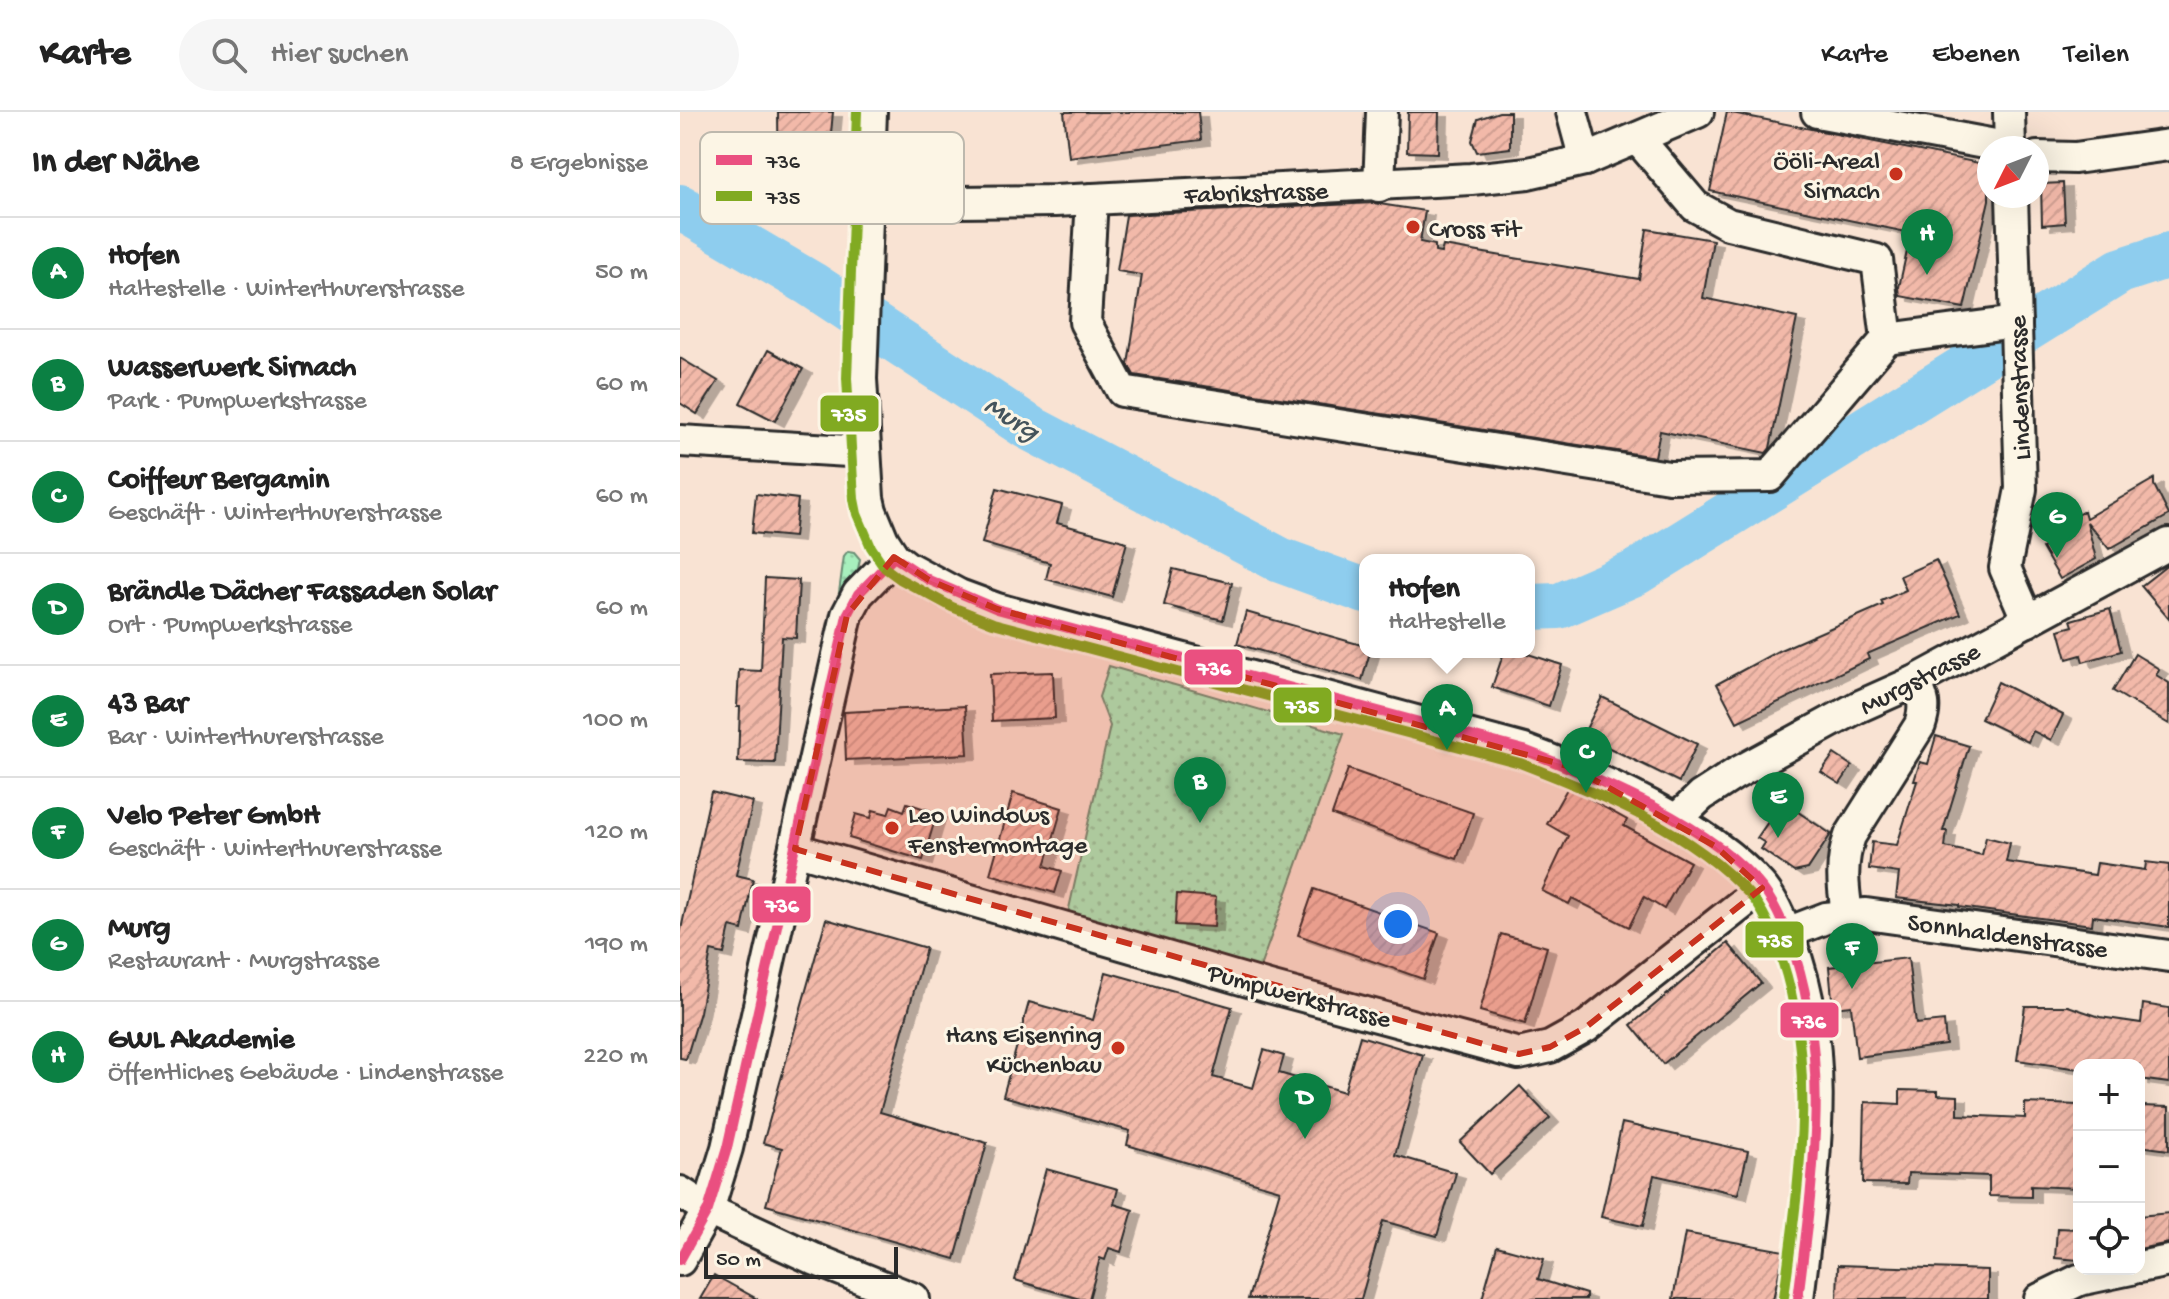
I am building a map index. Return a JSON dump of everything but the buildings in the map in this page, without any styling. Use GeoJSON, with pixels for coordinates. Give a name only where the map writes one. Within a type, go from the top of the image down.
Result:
{"type":"FeatureCollection","features":[{"type":"Feature","properties":{"kind":"street"},"geometry":{"type":"LineString","coordinates":[[870,132],[871,112]]}},
{"type":"Feature","properties":{"kind":"street"},"geometry":{"type":"LineString","coordinates":[[1379,186],[1382,112]]}},
{"type":"Feature","properties":{"kind":"street"},"geometry":{"type":"LineString","coordinates":[[1572,112],[1585,160]]}},
{"type":"Feature","properties":{"kind":"street","name":"Fabrikstrasse"},"geometry":{"type":"LineString","coordinates":[[964,201],[1092,199],[1379,186],[1528,173],[1585,160],[1698,112]]}},
{"type":"Feature","properties":{"kind":"street"},"geometry":{"type":"LineString","coordinates":[[1817,112],[1977,142]]}},
{"type":"Feature","properties":{"kind":"street"},"geometry":{"type":"LineString","coordinates":[[2009,112],[2010,136]]}},
{"type":"Feature","properties":{"kind":"street"},"geometry":{"type":"LineString","coordinates":[[1638,139],[1695,206],[1728,224],[1877,260],[1887,339]]}},
{"type":"Feature","properties":{"kind":"street"},"geometry":{"type":"LineString","coordinates":[[2049,157],[2075,158],[2169,145]]}},
{"type":"Feature","properties":{"kind":"street"},"geometry":{"type":"LineString","coordinates":[[1092,199],[1085,322],[1122,391],[1669,477],[1770,476],[1887,339],[2015,316]]}},
{"type":"Feature","properties":{"kind":"street","name":"Lindenstrasse"},"geometry":{"type":"LineString","coordinates":[[2012,208],[2021,489],[2005,568],[2028,621]]}},
{"type":"Feature","properties":{"kind":"street"},"geometry":{"type":"LineString","coordinates":[[866,224],[861,379],[865,452],[871,511],[894,557],[959,595],[1214,682],[1524,750],[1571,767],[1675,821],[1715,846],[1762,888],[1787,933],[1809,1002],[1816,1053],[1817,1140],[1798,1299]]}},
{"type":"Feature","properties":{"kind":"street"},"geometry":{"type":"LineString","coordinates":[[680,441],[865,452]]}},
{"type":"Feature","properties":{"kind":"street","name":"Murgstrasse"},"geometry":{"type":"LineString","coordinates":[[1675,821],[1701,796],[1735,774],[1858,707],[1914,682],[2169,544]]}},
{"type":"Feature","properties":{"kind":"street"},"geometry":{"type":"LineString","coordinates":[[680,1260],[708,1210],[727,1148],[847,615],[858,594],[894,557]]}},
{"type":"Feature","properties":{"kind":"street"},"geometry":{"type":"LineString","coordinates":[[1787,933],[1826,918],[1847,914],[1841,870],[1845,850],[1850,836],[1920,725],[1925,709],[1923,697],[1914,682]]}},
{"type":"Feature","properties":{"kind":"street","name":"Pumpwerkstrasse"},"geometry":{"type":"LineString","coordinates":[[795,849],[1269,987],[1519,1054],[1550,1047],[1586,1027],[1762,888]]}},
{"type":"Feature","properties":{"kind":"street","name":"Sonnhaldenstrasse"},"geometry":{"type":"LineString","coordinates":[[1847,914],[1866,914],[2169,956]]}},
{"type":"Feature","properties":{"kind":"street"},"geometry":{"type":"LineString","coordinates":[[680,1192],[708,1210],[814,1259],[914,1299]]}},
{"type":"Feature","properties":{"kind":"street"},"geometry":{"type":"LineString","coordinates":[[2145,1266],[2169,1261]]}},
{"type":"Feature","properties":{"kind":"street"},"geometry":{"type":"LineString","coordinates":[[2040,1299],[2079,1280],[2103,1275]]}},
{"type":"Feature","properties":{"kind":"highlighted area"},"geometry":{"type":"Polygon","coordinates":[[[894,557],[929,580],[997,609],[1571,767],[1715,846],[1762,888],[1586,1027],[1550,1047],[1519,1054],[795,849],[847,615],[894,557]]]}},
{"type":"Feature","properties":{"kind":"green space"},"geometry":{"type":"Polygon","coordinates":[[[848,551],[854,552],[860,559],[858,569],[838,600],[844,556],[848,551]]]}},
{"type":"Feature","properties":{"kind":"green space"},"geometry":{"type":"Polygon","coordinates":[[[1109,666],[1344,734],[1259,970],[1068,913],[1110,726],[1099,697],[1109,666]]]}},
{"type":"Feature","properties":{"kind":"waterway","name":"Murg"},"geometry":{"type":"LineString","coordinates":[[680,207],[700,219]]}},
{"type":"Feature","properties":{"kind":"waterway","name":"Murg"},"geometry":{"type":"LineString","coordinates":[[709,224],[811,284],[1028,427],[1280,560],[1359,589]]}},
{"type":"Feature","properties":{"kind":"waterway","name":"Murg"},"geometry":{"type":"LineString","coordinates":[[1535,607],[1559,606],[1635,573],[2120,271],[2169,255]]}},
{"type":"Feature","properties":{"kind":"transit line","name":"735"},"geometry":{"type":"LineString","coordinates":[[856,132],[857,112]]}},
{"type":"Feature","properties":{"kind":"transit line","name":"735"},"geometry":{"type":"LineString","coordinates":[[853,224],[847,378],[854,499],[871,547],[885,568],[952,607],[993,623],[1520,763],[1643,816],[1700,851],[1750,895],[1761,909],[1782,960],[1793,1001],[1799,1043],[1802,1128],[1784,1297]]}},
{"type":"Feature","properties":{"kind":"transit line","name":"736"},"geometry":{"type":"LineString","coordinates":[[894,557],[929,580],[997,609],[1524,750],[1653,806],[1716,845],[1742,867],[1774,905],[1795,955],[1806,998],[1813,1040],[1815,1126],[1798,1299]]}},
{"type":"Feature","properties":{"kind":"transit line","name":"736"},"geometry":{"type":"LineString","coordinates":[[680,1260],[708,1210],[727,1148],[847,615],[858,594],[894,557]]}},
{"type":"Feature","properties":{"kind":"place","name":"Ööli-Areal Sirnach"},"geometry":{"type":"Point","coordinates":[1896,174]}},
{"type":"Feature","properties":{"kind":"place","name":"Cross Fit"},"geometry":{"type":"Point","coordinates":[1413,227]}},
{"type":"Feature","properties":{"kind":"place","name":"GWL Akademie"},"geometry":{"type":"Point","coordinates":[1927,275]}},
{"type":"Feature","properties":{"kind":"place","name":"Murg"},"geometry":{"type":"Point","coordinates":[2057,558]}},
{"type":"Feature","properties":{"kind":"place","name":"Hofen"},"geometry":{"type":"Point","coordinates":[1447,750]}},
{"type":"Feature","properties":{"kind":"place","name":"Coiffeur Bergamin"},"geometry":{"type":"Point","coordinates":[1586,793]}},
{"type":"Feature","properties":{"kind":"place","name":"Wasserwerk Sirnach"},"geometry":{"type":"Point","coordinates":[1200,823]}},
{"type":"Feature","properties":{"kind":"place","name":"Leo Windows Fenstermontage"},"geometry":{"type":"Point","coordinates":[892,828]}},
{"type":"Feature","properties":{"kind":"place","name":"43 Bar"},"geometry":{"type":"Point","coordinates":[1778,838]}},
{"type":"Feature","properties":{"kind":"place","name":"Velo Peter GmbH"},"geometry":{"type":"Point","coordinates":[1852,989]}},
{"type":"Feature","properties":{"kind":"place","name":"Hans Eisenring Küchenbau"},"geometry":{"type":"Point","coordinates":[1118,1048]}},
{"type":"Feature","properties":{"kind":"place","name":"Brändle Dächer Fassaden Solar"},"geometry":{"type":"Point","coordinates":[1305,1139]}}]}
